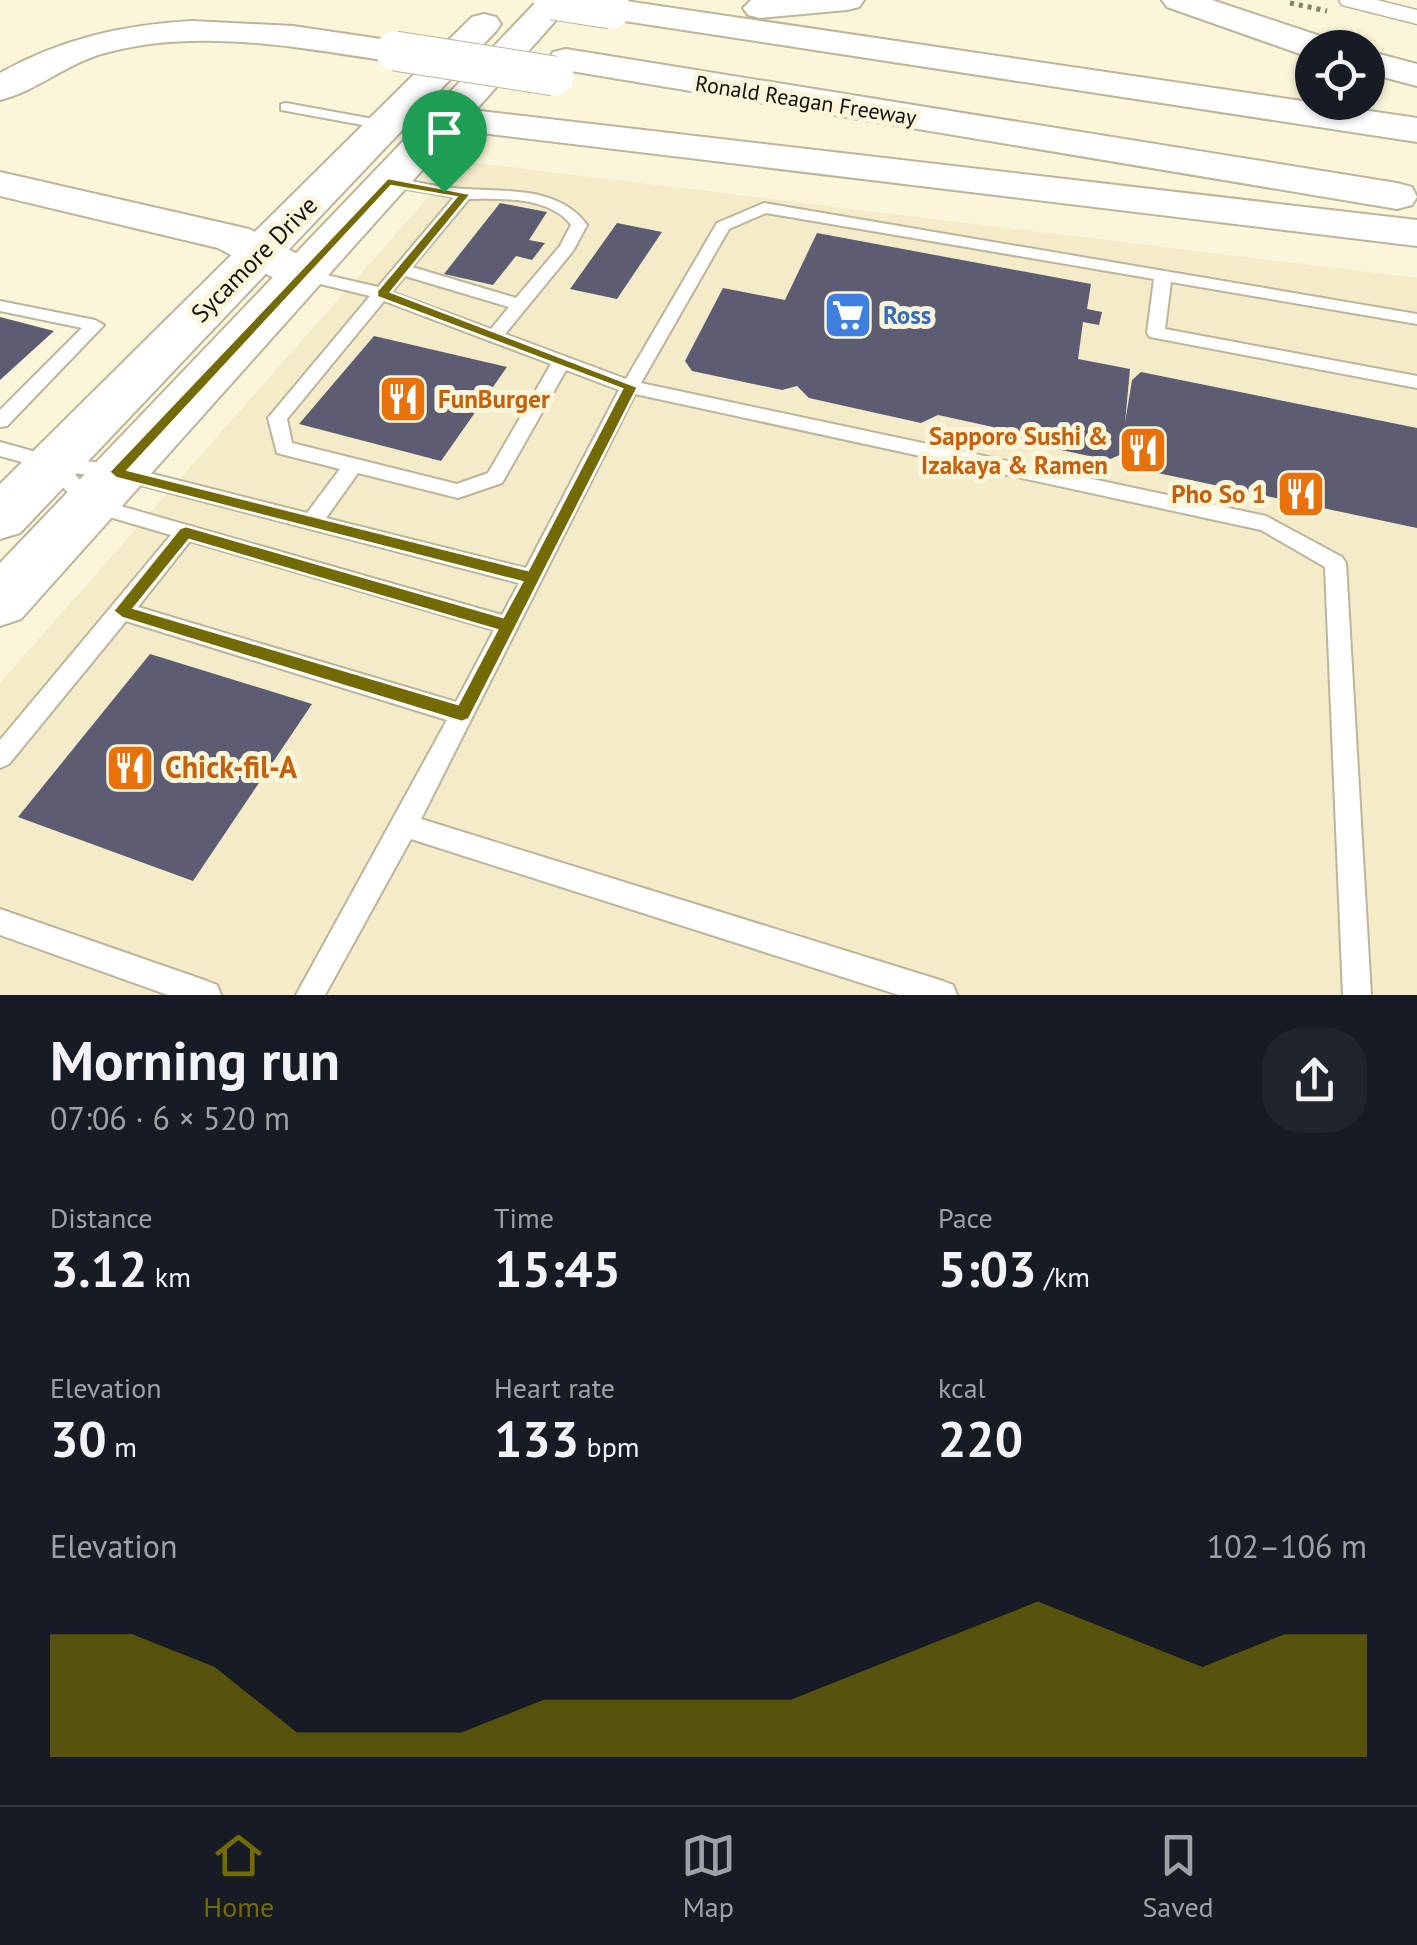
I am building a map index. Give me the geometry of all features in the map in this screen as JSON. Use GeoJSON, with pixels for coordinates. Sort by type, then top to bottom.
{"type":"FeatureCollection","features":[{"type":"Feature","properties":{"kind":"main road"},"geometry":{"type":"LineString","coordinates":[[194,0],[404,43]]}},
{"type":"Feature","properties":{"kind":"main road","name":"Sycamore Drive"},"geometry":{"type":"LineString","coordinates":[[0,602],[86,480],[384,125],[507,0]]}},
{"type":"Feature","properties":{"kind":"main road"},"geometry":{"type":"LineString","coordinates":[[555,0],[1417,130]]}},
{"type":"Feature","properties":{"kind":"main road","name":"Sycamore Drive"},"geometry":{"type":"LineString","coordinates":[[270,264],[388,182],[555,0]]}},
{"type":"Feature","properties":{"kind":"main road"},"geometry":{"type":"LineString","coordinates":[[674,0],[788,8],[846,0]]}},
{"type":"Feature","properties":{"kind":"main road"},"geometry":{"type":"LineString","coordinates":[[1179,0],[1295,40]]}},
{"type":"Feature","properties":{"kind":"main road"},"geometry":{"type":"LineString","coordinates":[[0,89],[22,73],[87,45],[158,30],[246,30],[404,43]]}},
{"type":"Feature","properties":{"kind":"main road","name":"Ronald Reagan Freeway"},"geometry":{"type":"LineString","coordinates":[[404,43],[844,106],[1417,199]]}},
{"type":"Feature","properties":{"kind":"main road"},"geometry":{"type":"LineString","coordinates":[[1385,67],[1417,75]]}},
{"type":"Feature","properties":{"kind":"main road"},"geometry":{"type":"LineString","coordinates":[[446,119],[1417,233]]}},
{"type":"Feature","properties":{"kind":"main road"},"geometry":{"type":"LineString","coordinates":[[0,184],[233,238],[270,264]]}},
{"type":"Feature","properties":{"kind":"main road"},"geometry":{"type":"LineString","coordinates":[[0,223],[205,264],[270,264]]}},
{"type":"Feature","properties":{"kind":"main road","name":"Sycamore Drive"},"geometry":{"type":"LineString","coordinates":[[0,518],[86,480]]}},
{"type":"Feature","properties":{"kind":"street"},"geometry":{"type":"LineString","coordinates":[[1350,0],[1417,17]]}},
{"type":"Feature","properties":{"kind":"lane"},"geometry":{"type":"LineString","coordinates":[[286,108],[384,125]]}},
{"type":"Feature","properties":{"kind":"lane"},"geometry":{"type":"LineString","coordinates":[[388,182],[465,194],[510,195],[560,207],[574,215],[578,225],[568,248],[494,336]]}},
{"type":"Feature","properties":{"kind":"lane"},"geometry":{"type":"LineString","coordinates":[[465,194],[277,418],[284,448],[458,491],[495,478],[562,361]]}},
{"type":"Feature","properties":{"kind":"lane"},"geometry":{"type":"LineString","coordinates":[[310,995],[405,826],[630,387],[722,226],[753,210],[790,210],[1417,319]]}},
{"type":"Feature","properties":{"kind":"lane"},"geometry":{"type":"LineString","coordinates":[[270,264],[382,294],[630,387],[1266,524],[1335,562],[1357,995]]}},
{"type":"Feature","properties":{"kind":"lane"},"geometry":{"type":"LineString","coordinates":[[403,270],[518,304]]}},
{"type":"Feature","properties":{"kind":"lane"},"geometry":{"type":"LineString","coordinates":[[1164,276],[1156,333],[1417,382]]}},
{"type":"Feature","properties":{"kind":"lane"},"geometry":{"type":"LineString","coordinates":[[0,306],[96,324],[0,421]]}},
{"type":"Feature","properties":{"kind":"lane"},"geometry":{"type":"LineString","coordinates":[[0,449],[86,480],[186,533],[508,626]]}},
{"type":"Feature","properties":{"kind":"lane"},"geometry":{"type":"LineString","coordinates":[[310,523],[353,465]]}},
{"type":"Feature","properties":{"kind":"lane"},"geometry":{"type":"LineString","coordinates":[[86,480],[310,523],[533,578]]}},
{"type":"Feature","properties":{"kind":"lane"},"geometry":{"type":"LineString","coordinates":[[0,758],[186,533]]}},
{"type":"Feature","properties":{"kind":"lane"},"geometry":{"type":"LineString","coordinates":[[122,611],[462,714]]}},
{"type":"Feature","properties":{"kind":"lane"},"geometry":{"type":"LineString","coordinates":[[405,826],[943,995]]}},
{"type":"Feature","properties":{"kind":"lane"},"geometry":{"type":"LineString","coordinates":[[0,922],[207,995]]}},
{"type":"Feature","properties":{"kind":"shaded area"},"geometry":{"type":"Polygon","coordinates":[[[460,161],[1417,278],[1417,995],[0,995],[0,683],[460,161]]]}},
{"type":"Feature","properties":{"kind":"building"},"geometry":{"type":"Polygon","coordinates":[[[500,203],[547,212],[529,240],[545,243],[532,260],[516,256],[493,285],[444,274],[500,203]]]}},
{"type":"Feature","properties":{"kind":"building"},"geometry":{"type":"Polygon","coordinates":[[[617,223],[662,232],[617,299],[570,289],[617,223]]]}},
{"type":"Feature","properties":{"kind":"building"},"geometry":{"type":"Polygon","coordinates":[[[817,233],[1091,284],[1087,309],[1102,312],[1099,325],[1083,322],[1078,359],[1130,369],[1125,423],[1132,380],[1141,372],[1417,428],[1417,528],[1139,469],[1122,454],[1108,460],[1006,438],[993,427],[938,415],[921,423],[809,398],[797,386],[782,390],[692,371],[685,361],[723,288],[785,300],[817,233]]]}},
{"type":"Feature","properties":{"kind":"building"},"geometry":{"type":"Polygon","coordinates":[[[0,317],[54,331],[0,380],[0,317]]]}},
{"type":"Feature","properties":{"kind":"building"},"geometry":{"type":"Polygon","coordinates":[[[374,336],[507,367],[441,461],[299,424],[374,336]]]}},
{"type":"Feature","properties":{"kind":"building"},"geometry":{"type":"Polygon","coordinates":[[[150,654],[312,704],[193,881],[18,817],[150,654]]]}},
{"type":"Feature","properties":{"kind":"place","name":"Ross"},"geometry":{"type":"Point","coordinates":[848,315]}},
{"type":"Feature","properties":{"kind":"place","name":"FunBurger"},"geometry":{"type":"Point","coordinates":[403,399]}},
{"type":"Feature","properties":{"kind":"place","name":"Sapporo Sushi & Izakaya & Ramen"},"geometry":{"type":"Point","coordinates":[1143,450]}},
{"type":"Feature","properties":{"kind":"place","name":"Pho So 1"},"geometry":{"type":"Point","coordinates":[1301,494]}},
{"type":"Feature","properties":{"kind":"place","name":"Chick-fil-A"},"geometry":{"type":"Point","coordinates":[130,768]}},
{"type":"Feature","properties":{"kind":"route"},"geometry":{"type":"LineString","coordinates":[[444,192],[388,182],[116,472],[533,578],[462,714],[122,611],[186,533],[508,626],[533,578],[630,387],[382,294],[465,194],[444,192]]}}]}
